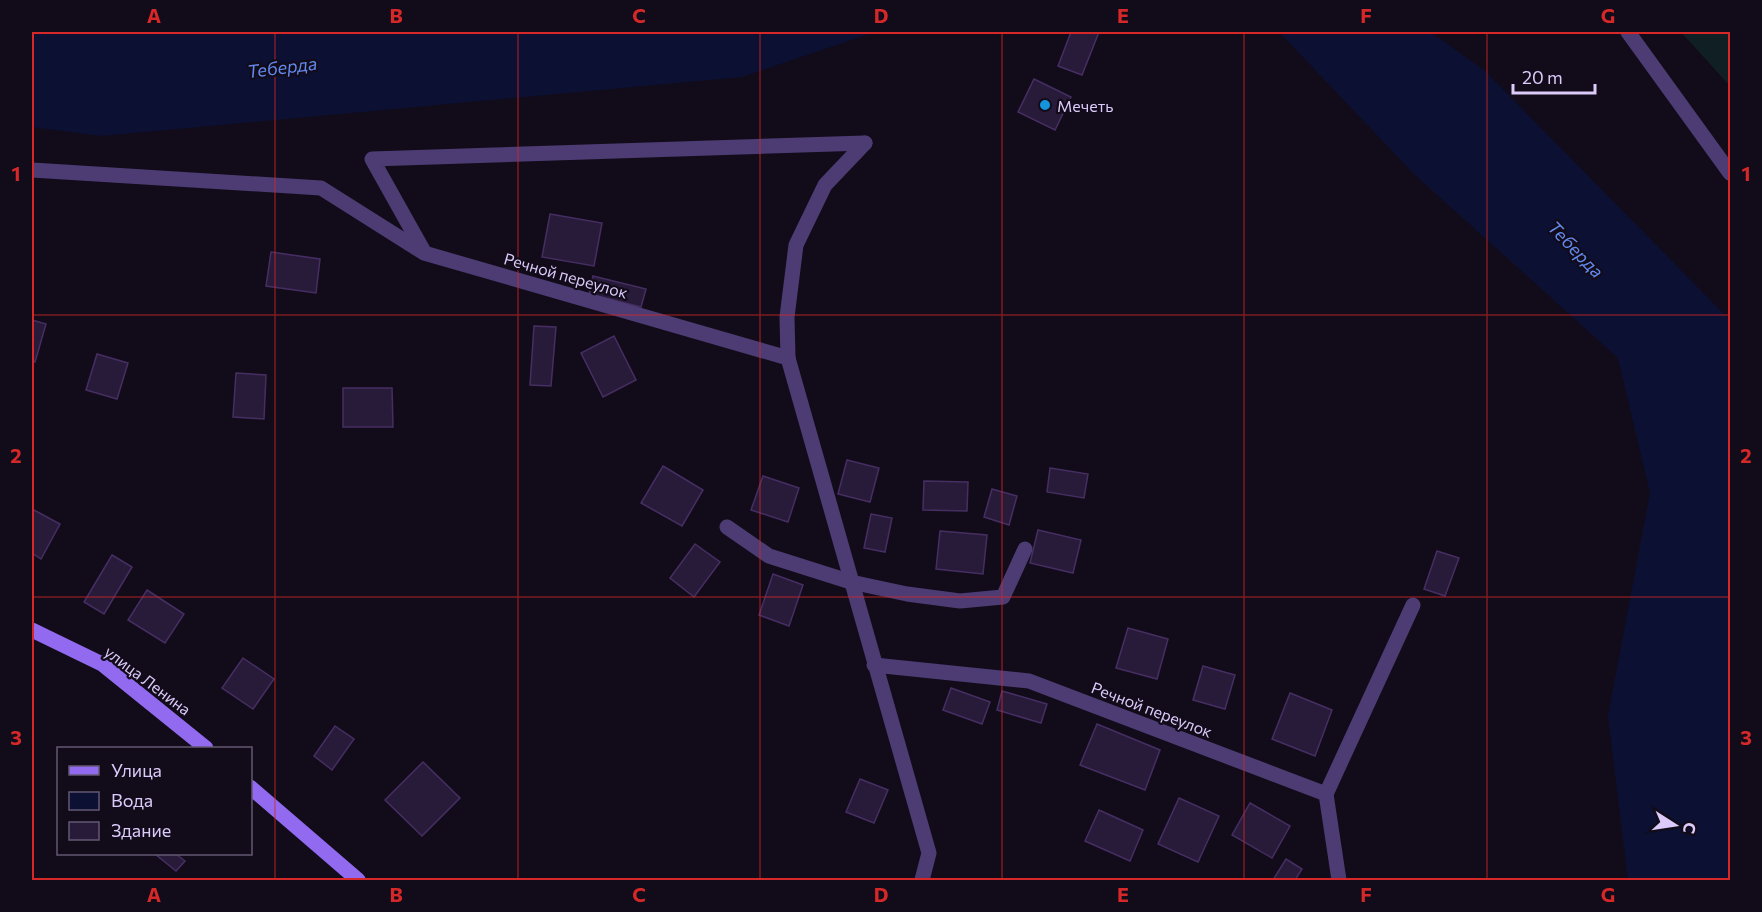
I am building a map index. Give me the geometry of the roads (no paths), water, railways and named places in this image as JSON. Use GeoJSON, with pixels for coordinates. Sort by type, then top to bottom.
{"type":"FeatureCollection","features":[{"type":"Feature","properties":{"kind":"main road","name":"улица Ленина"},"geometry":{"type":"LineString","coordinates":[[32,630],[102,664],[205,747]]}},
{"type":"Feature","properties":{"kind":"main road"},"geometry":{"type":"LineString","coordinates":[[252,789],[358,880]]}},
{"type":"Feature","properties":{"kind":"street"},"geometry":{"type":"LineString","coordinates":[[1628,32],[1731,173]]}},
{"type":"Feature","properties":{"kind":"street"},"geometry":{"type":"LineString","coordinates":[[424,253],[372,159],[866,143],[825,185],[796,245],[787,318],[788,358],[929,853],[922,880]]}},
{"type":"Feature","properties":{"kind":"street","name":"Речной переулок"},"geometry":{"type":"LineString","coordinates":[[32,170],[321,188],[424,253],[788,358]]}},
{"type":"Feature","properties":{"kind":"street"},"geometry":{"type":"LineString","coordinates":[[727,527],[769,556],[851,582],[907,594],[960,601],[1003,597],[1025,549]]}},
{"type":"Feature","properties":{"kind":"street"},"geometry":{"type":"LineString","coordinates":[[1339,880],[1326,794],[1413,605]]}},
{"type":"Feature","properties":{"kind":"street","name":"Речной переулок"},"geometry":{"type":"LineString","coordinates":[[874,665],[1029,681],[1326,794]]}},
{"type":"Feature","properties":{"kind":"water","name":"Теберда"},"geometry":{"type":"Polygon","coordinates":[[[32,32],[875,32],[742,77],[101,136],[32,127],[32,32]]]}},
{"type":"Feature","properties":{"kind":"water","name":"Теберда"},"geometry":{"type":"Polygon","coordinates":[[[1279,32],[1431,32],[1485,71],[1730,320],[1730,880],[1628,880],[1608,716],[1650,493],[1618,358],[1415,175],[1279,32]]]}},
{"type":"Feature","properties":{"kind":"place","name":"Мечеть"},"geometry":{"type":"Point","coordinates":[1045,105]}}]}
